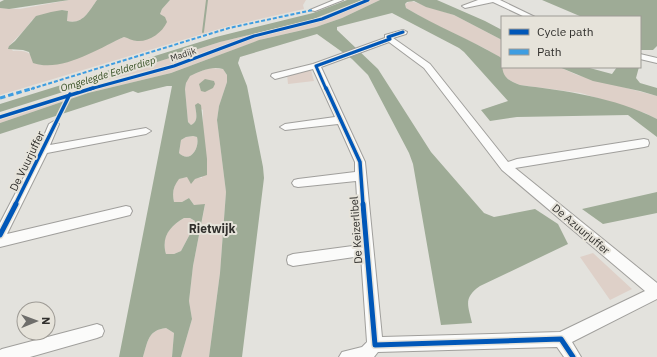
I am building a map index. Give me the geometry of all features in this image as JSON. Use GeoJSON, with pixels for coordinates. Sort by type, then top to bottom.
{"type":"FeatureCollection","features":[{"type":"Feature","properties":{"kind":"street"},"geometry":{"type":"LineString","coordinates":[[313,10],[340,0]]}},
{"type":"Feature","properties":{"kind":"street"},"geometry":{"type":"LineString","coordinates":[[465,6],[492,0]]}},
{"type":"Feature","properties":{"kind":"street"},"geometry":{"type":"LineString","coordinates":[[495,0],[529,16]]}},
{"type":"Feature","properties":{"kind":"street"},"geometry":{"type":"LineString","coordinates":[[274,76],[316,66],[390,39],[388,37],[404,32]]}},
{"type":"Feature","properties":{"kind":"street","name":"De Azuurjuffer"},"geometry":{"type":"LineString","coordinates":[[390,39],[427,66],[506,167],[657,292]]}},
{"type":"Feature","properties":{"kind":"street"},"geometry":{"type":"LineString","coordinates":[[641,56],[657,61]]}},
{"type":"Feature","properties":{"kind":"street","name":"De Keizerlibel"},"geometry":{"type":"LineString","coordinates":[[316,66],[360,162],[366,250],[375,345]]}},
{"type":"Feature","properties":{"kind":"street"},"geometry":{"type":"LineString","coordinates":[[285,127],[341,120]]}},
{"type":"Feature","properties":{"kind":"street","name":"De Vuurjuffer"},"geometry":{"type":"LineString","coordinates":[[0,235],[43,150],[54,124]]}},
{"type":"Feature","properties":{"kind":"street","name":"De Vuurjuffer"},"geometry":{"type":"LineString","coordinates":[[43,150],[146,131]]}},
{"type":"Feature","properties":{"kind":"street"},"geometry":{"type":"LineString","coordinates":[[506,167],[517,163],[644,143]]}},
{"type":"Feature","properties":{"kind":"street"},"geometry":{"type":"LineString","coordinates":[[298,183],[362,176]]}},
{"type":"Feature","properties":{"kind":"street"},"geometry":{"type":"LineString","coordinates":[[0,241],[126,212]]}},
{"type":"Feature","properties":{"kind":"street","name":"De Keizerlibel"},"geometry":{"type":"LineString","coordinates":[[293,260],[366,250]]}},
{"type":"Feature","properties":{"kind":"street"},"geometry":{"type":"LineString","coordinates":[[347,357],[366,354],[375,345],[561,339],[657,292]]}},
{"type":"Feature","properties":{"kind":"street"},"geometry":{"type":"LineString","coordinates":[[2,357],[97,331]]}},
{"type":"Feature","properties":{"kind":"street"},"geometry":{"type":"LineString","coordinates":[[561,339],[572,357]]}},
{"type":"Feature","properties":{"kind":"shaded area"},"geometry":{"type":"Polygon","coordinates":[[[69,0],[97,0],[88,13],[77,21],[67,21],[68,11],[62,10],[32,20],[9,46],[13,51],[26,52],[40,65],[73,59],[124,37],[137,41],[170,0],[306,0],[303,5],[304,9],[229,26],[0,95],[0,8],[20,9],[69,0]]]}},
{"type":"Feature","properties":{"kind":"shaded area"},"geometry":{"type":"Polygon","coordinates":[[[370,0],[380,0],[342,18],[316,27],[263,39],[171,73],[88,93],[0,123],[0,119],[100,87],[175,67],[255,37],[323,20],[370,0]]]}},
{"type":"Feature","properties":{"kind":"shaded area"},"geometry":{"type":"Polygon","coordinates":[[[411,1],[454,15],[501,39],[501,58],[486,49],[432,23],[406,8],[405,4],[411,1]]]}},
{"type":"Feature","properties":{"kind":"shaded area"},"geometry":{"type":"Polygon","coordinates":[[[256,33],[166,66],[78,87],[220,42],[256,33]]]}},
{"type":"Feature","properties":{"kind":"shaded area"},"geometry":{"type":"Polygon","coordinates":[[[209,68],[223,69],[227,75],[227,82],[219,106],[217,120],[226,192],[220,273],[209,357],[181,357],[192,319],[189,301],[193,266],[205,205],[194,205],[189,198],[182,202],[174,202],[173,193],[178,179],[187,177],[202,178],[203,110],[195,105],[196,119],[191,125],[188,122],[185,89],[189,76],[209,68]]]}},
{"type":"Feature","properties":{"kind":"shaded area"},"geometry":{"type":"Polygon","coordinates":[[[502,68],[561,68],[577,75],[657,96],[657,119],[645,113],[581,93],[520,85],[510,80],[502,71],[502,68]]]}},
{"type":"Feature","properties":{"kind":"shaded area"},"geometry":{"type":"Polygon","coordinates":[[[311,70],[314,81],[288,84],[287,74],[311,70]]]}},
{"type":"Feature","properties":{"kind":"shaded area"},"geometry":{"type":"Polygon","coordinates":[[[186,137],[197,137],[198,141],[196,150],[190,156],[183,156],[179,153],[181,140],[186,137]]]}},
{"type":"Feature","properties":{"kind":"shaded area"},"geometry":{"type":"Polygon","coordinates":[[[184,218],[190,218],[195,221],[190,234],[181,251],[174,254],[166,254],[165,242],[170,229],[184,218]]]}},
{"type":"Feature","properties":{"kind":"shaded area"},"geometry":{"type":"Polygon","coordinates":[[[593,253],[632,289],[610,300],[580,257],[593,253]]]}},
{"type":"Feature","properties":{"kind":"shaded area"},"geometry":{"type":"Polygon","coordinates":[[[166,328],[174,333],[172,357],[143,357],[152,334],[160,329],[166,328]]]}},
{"type":"Feature","properties":{"kind":"water"},"geometry":{"type":"Polygon","coordinates":[[[4,0],[69,0],[9,9],[0,8],[0,2],[4,0]]]}},
{"type":"Feature","properties":{"kind":"water"},"geometry":{"type":"Polygon","coordinates":[[[97,0],[170,0],[162,9],[160,14],[165,17],[167,22],[162,30],[155,36],[146,40],[134,41],[124,37],[80,58],[56,65],[33,63],[29,52],[8,49],[36,16],[62,10],[68,11],[67,21],[77,21],[88,13],[97,0]]]}},
{"type":"Feature","properties":{"kind":"water","name":"Omgelegde Eelderdiep"},"geometry":{"type":"Polygon","coordinates":[[[347,0],[362,0],[311,20],[220,42],[0,112],[0,104],[216,37],[313,13],[347,0]]]}},
{"type":"Feature","properties":{"kind":"water"},"geometry":{"type":"Polygon","coordinates":[[[380,0],[437,0],[501,29],[501,39],[454,15],[426,7],[414,1],[407,2],[405,4],[406,8],[417,15],[500,57],[503,73],[510,81],[520,85],[590,96],[641,111],[657,119],[657,137],[628,115],[517,117],[490,121],[481,110],[508,101],[459,48],[392,13],[337,27],[337,30],[378,69],[431,152],[484,213],[494,217],[535,209],[558,224],[568,244],[480,286],[475,290],[471,294],[468,302],[472,323],[441,325],[413,164],[409,153],[368,75],[352,59],[317,34],[240,57],[238,63],[247,86],[264,178],[242,357],[209,357],[220,273],[226,192],[217,120],[219,106],[227,82],[227,75],[223,69],[219,68],[198,72],[190,76],[186,83],[185,89],[188,122],[191,125],[196,119],[195,105],[198,103],[201,105],[207,159],[207,175],[195,179],[191,184],[187,177],[179,179],[174,187],[173,193],[174,202],[182,202],[189,198],[194,205],[205,204],[193,266],[189,301],[192,319],[181,357],[172,357],[174,333],[166,328],[160,329],[152,334],[143,357],[119,357],[172,86],[138,93],[133,91],[0,134],[0,123],[88,93],[171,73],[259,40],[316,27],[342,18],[380,0]],[[186,137],[181,140],[179,153],[183,156],[190,156],[196,150],[198,141],[197,137],[186,137]],[[184,218],[171,228],[165,242],[166,254],[174,254],[181,251],[195,221],[190,218],[184,218]]]}},
{"type":"Feature","properties":{"kind":"water"},"geometry":{"type":"Polygon","coordinates":[[[542,0],[657,0],[657,46],[653,50],[641,50],[641,16],[580,16],[542,0]]]}},
{"type":"Feature","properties":{"kind":"water"},"geometry":{"type":"Polygon","coordinates":[[[561,68],[590,68],[612,74],[616,68],[639,68],[636,78],[640,83],[657,88],[657,96],[640,91],[593,81],[561,68]]]}},
{"type":"Feature","properties":{"kind":"water"},"geometry":{"type":"Polygon","coordinates":[[[205,79],[214,81],[215,84],[213,88],[205,92],[201,91],[199,84],[205,79]]]}},
{"type":"Feature","properties":{"kind":"water"},"geometry":{"type":"Polygon","coordinates":[[[657,192],[657,213],[603,224],[582,209],[657,192]]]}},
{"type":"Feature","properties":{"kind":"waterway"},"geometry":{"type":"LineString","coordinates":[[203,32],[207,0]]}},
{"type":"Feature","properties":{"kind":"marked path"},"geometry":{"type":"LineString","coordinates":[[0,98],[229,28],[313,10]]}},
{"type":"Feature","properties":{"kind":"cycle path","name":"Madijk"},"geometry":{"type":"LineString","coordinates":[[0,117],[114,81],[174,66],[254,36],[322,19],[368,0]]}},
{"type":"Feature","properties":{"kind":"cycle path"},"geometry":{"type":"LineString","coordinates":[[403,32],[388,37],[390,39],[316,66],[360,162],[375,345],[561,339],[573,357]]}},
{"type":"Feature","properties":{"kind":"cycle path"},"geometry":{"type":"LineString","coordinates":[[0,235],[70,94]]}},
{"type":"Feature","properties":{"kind":"district","name":"Rietwijk"},"geometry":{"type":"Point","coordinates":[212,228]}}]}
